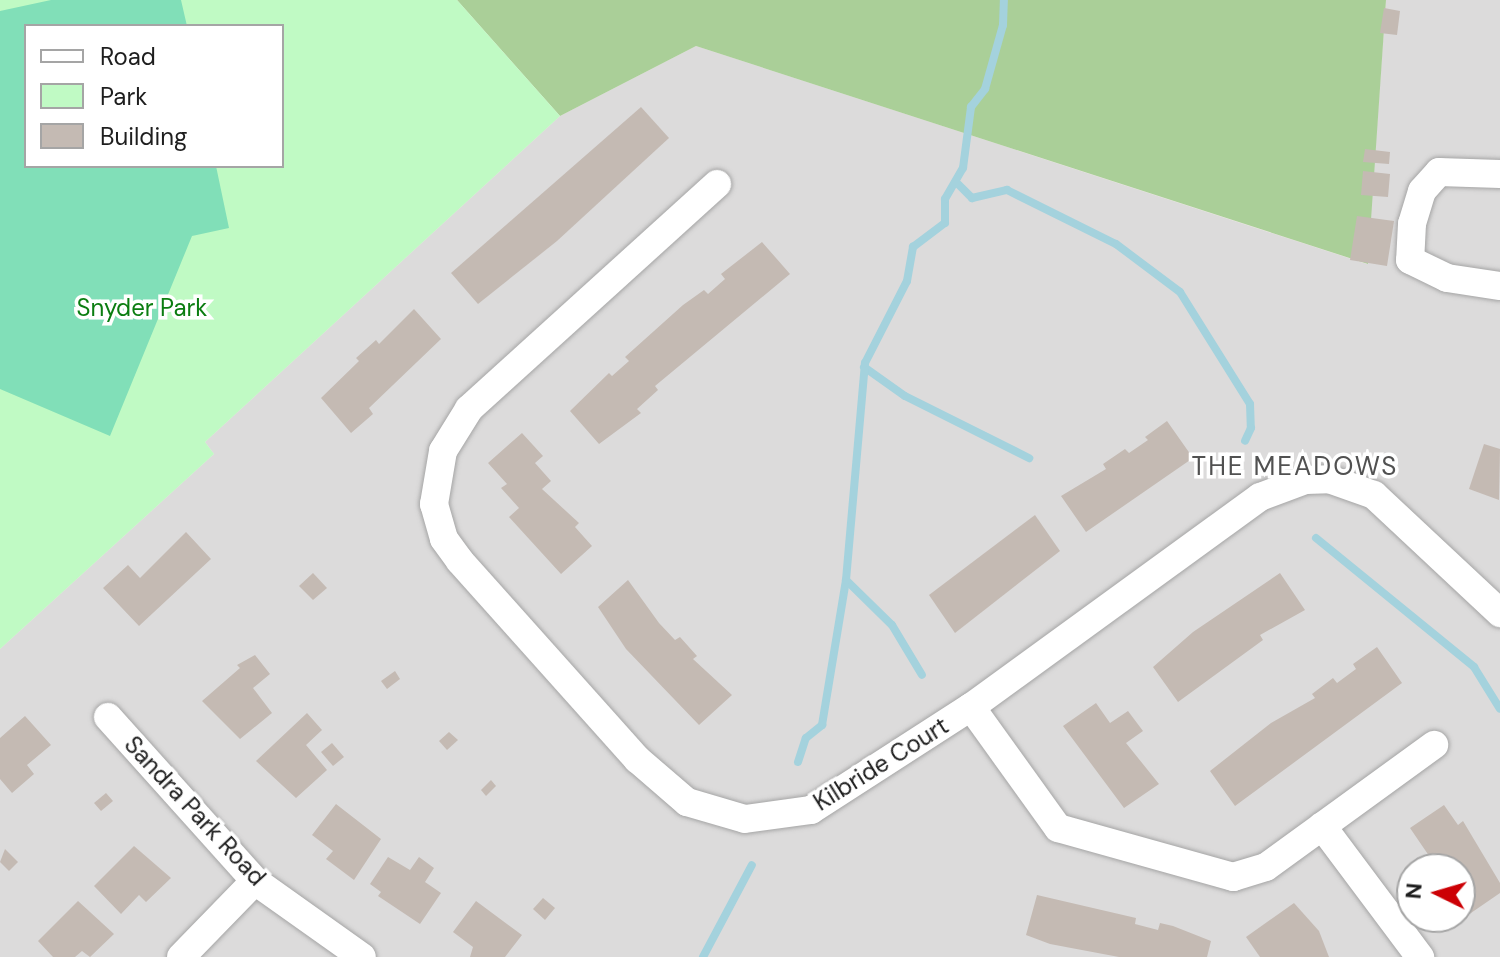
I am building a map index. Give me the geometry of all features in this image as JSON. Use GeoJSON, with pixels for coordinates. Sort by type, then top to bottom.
{"type":"FeatureCollection","features":[{"type":"Feature","properties":{"kind":"street"},"geometry":{"type":"LineString","coordinates":[[1500,174],[1439,172],[1422,191],[1412,224],[1410,260],[1447,278],[1500,286]]}},
{"type":"Feature","properties":{"kind":"street","name":"Kilbride Court"},"geometry":{"type":"LineString","coordinates":[[717,184],[469,409],[439,464],[434,504],[444,539],[637,759],[687,802],[719,815],[766,818],[811,810],[971,707],[1260,497],[1305,480],[1329,479],[1374,495],[1500,613]]}},
{"type":"Feature","properties":{"kind":"street"},"geometry":{"type":"LineString","coordinates":[[971,707],[1058,828],[1077,837],[1233,877],[1266,867],[1434,745]]}},
{"type":"Feature","properties":{"kind":"street","name":"Sandra Park Road"},"geometry":{"type":"LineString","coordinates":[[108,717],[255,881],[362,957]]}},
{"type":"Feature","properties":{"kind":"street"},"geometry":{"type":"LineString","coordinates":[[1322,826],[1420,957]]}},
{"type":"Feature","properties":{"kind":"street"},"geometry":{"type":"LineString","coordinates":[[181,957],[255,881]]}},
{"type":"Feature","properties":{"kind":"shaded area"},"geometry":{"type":"Polygon","coordinates":[[[1386,0],[1500,0],[1500,957],[0,957],[0,649],[214,454],[205,442],[560,116],[696,46],[1367,264],[1386,0]]]}},
{"type":"Feature","properties":{"kind":"green space","name":"Snyder Park"},"geometry":{"type":"Polygon","coordinates":[[[0,0],[457,0],[560,116],[205,442],[214,454],[0,649],[0,0]]]}},
{"type":"Feature","properties":{"kind":"green space"},"geometry":{"type":"Polygon","coordinates":[[[51,0],[181,0],[187,24],[24,24],[24,168],[216,168],[229,228],[192,236],[110,436],[0,389],[0,11],[51,0]]]}},
{"type":"Feature","properties":{"kind":"green space"},"geometry":{"type":"Polygon","coordinates":[[[457,0],[1386,0],[1368,264],[696,46],[560,116],[457,0]]]}},
{"type":"Feature","properties":{"kind":"building"},"geometry":{"type":"Polygon","coordinates":[[[1384,8],[1400,11],[1397,35],[1380,33],[1384,8]]]}},
{"type":"Feature","properties":{"kind":"building"},"geometry":{"type":"Polygon","coordinates":[[[641,107],[669,138],[557,241],[478,304],[451,273],[641,107]]]}},
{"type":"Feature","properties":{"kind":"building"},"geometry":{"type":"Polygon","coordinates":[[[1365,149],[1390,152],[1389,164],[1363,162],[1365,149]]]}},
{"type":"Feature","properties":{"kind":"building"},"geometry":{"type":"Polygon","coordinates":[[[1363,171],[1390,174],[1388,197],[1361,195],[1363,171]]]}},
{"type":"Feature","properties":{"kind":"building"},"geometry":{"type":"Polygon","coordinates":[[[1357,216],[1394,221],[1387,266],[1350,260],[1357,216]]]}},
{"type":"Feature","properties":{"kind":"building"},"geometry":{"type":"Polygon","coordinates":[[[762,242],[790,274],[655,386],[658,390],[637,409],[641,413],[599,444],[570,411],[609,373],[612,376],[629,361],[625,357],[683,305],[704,290],[708,294],[725,279],[721,274],[762,242]]]}},
{"type":"Feature","properties":{"kind":"building"},"geometry":{"type":"Polygon","coordinates":[[[414,309],[441,339],[369,408],[373,414],[351,433],[321,398],[359,361],[356,358],[376,340],[379,344],[414,309]]]}},
{"type":"Feature","properties":{"kind":"building"},"geometry":{"type":"Polygon","coordinates":[[[1167,421],[1193,458],[1086,532],[1061,496],[1106,469],[1103,464],[1125,449],[1129,453],[1148,440],[1145,437],[1167,421]]]}},
{"type":"Feature","properties":{"kind":"building"},"geometry":{"type":"Polygon","coordinates":[[[522,433],[543,456],[535,463],[551,481],[542,489],[579,523],[575,527],[592,546],[561,574],[509,517],[519,508],[501,488],[507,484],[488,463],[522,433]]]}},
{"type":"Feature","properties":{"kind":"building"},"geometry":{"type":"Polygon","coordinates":[[[1484,444],[1500,449],[1499,500],[1469,489],[1484,444]]]}},
{"type":"Feature","properties":{"kind":"building"},"geometry":{"type":"Polygon","coordinates":[[[1035,515],[1060,551],[955,633],[929,595],[1035,515]]]}},
{"type":"Feature","properties":{"kind":"building"},"geometry":{"type":"Polygon","coordinates":[[[186,532],[211,559],[139,626],[103,588],[128,565],[140,578],[186,532]]]}},
{"type":"Feature","properties":{"kind":"building"},"geometry":{"type":"Polygon","coordinates":[[[313,573],[327,588],[313,600],[299,586],[313,573]]]}},
{"type":"Feature","properties":{"kind":"building"},"geometry":{"type":"Polygon","coordinates":[[[1280,573],[1305,610],[1260,635],[1263,640],[1178,702],[1153,667],[1193,632],[1280,573]]]}},
{"type":"Feature","properties":{"kind":"building"},"geometry":{"type":"Polygon","coordinates":[[[628,580],[659,623],[675,640],[680,637],[697,656],[693,659],[732,695],[699,725],[626,649],[598,607],[628,580]]]}},
{"type":"Feature","properties":{"kind":"building"},"geometry":{"type":"Polygon","coordinates":[[[1377,647],[1402,683],[1235,806],[1210,771],[1271,723],[1315,698],[1312,694],[1333,678],[1337,683],[1356,669],[1353,664],[1377,647]]]}},
{"type":"Feature","properties":{"kind":"building"},"geometry":{"type":"Polygon","coordinates":[[[255,655],[270,674],[253,688],[272,713],[240,739],[202,701],[240,668],[237,665],[255,655]]]}},
{"type":"Feature","properties":{"kind":"building"},"geometry":{"type":"Polygon","coordinates":[[[395,671],[400,679],[387,689],[381,681],[395,671]]]}},
{"type":"Feature","properties":{"kind":"building"},"geometry":{"type":"Polygon","coordinates":[[[1096,703],[1110,723],[1128,711],[1143,731],[1126,743],[1159,784],[1124,808],[1063,726],[1096,703]]]}},
{"type":"Feature","properties":{"kind":"building"},"geometry":{"type":"Polygon","coordinates":[[[307,713],[322,730],[306,745],[327,770],[296,798],[256,761],[307,713]]]}},
{"type":"Feature","properties":{"kind":"building"},"geometry":{"type":"Polygon","coordinates":[[[25,716],[51,745],[27,765],[34,774],[12,793],[0,779],[0,738],[25,716]]]}},
{"type":"Feature","properties":{"kind":"building"},"geometry":{"type":"Polygon","coordinates":[[[449,732],[458,740],[447,750],[439,741],[449,732]]]}},
{"type":"Feature","properties":{"kind":"building"},"geometry":{"type":"Polygon","coordinates":[[[332,743],[344,757],[333,766],[321,752],[332,743]]]}},
{"type":"Feature","properties":{"kind":"building"},"geometry":{"type":"Polygon","coordinates":[[[491,780],[496,786],[486,796],[481,790],[491,780]]]}},
{"type":"Feature","properties":{"kind":"building"},"geometry":{"type":"Polygon","coordinates":[[[106,793],[113,801],[101,811],[94,803],[106,793]]]}},
{"type":"Feature","properties":{"kind":"building"},"geometry":{"type":"Polygon","coordinates":[[[336,804],[381,839],[354,880],[326,859],[333,851],[312,835],[336,804]]]}},
{"type":"Feature","properties":{"kind":"building"},"geometry":{"type":"Polygon","coordinates":[[[1444,805],[1458,825],[1463,821],[1500,883],[1500,893],[1476,910],[1476,853],[1427,853],[1410,828],[1444,805]]]}},
{"type":"Feature","properties":{"kind":"building"},"geometry":{"type":"Polygon","coordinates":[[[134,846],[171,878],[146,902],[139,895],[121,914],[94,886],[134,846]]]}},
{"type":"Feature","properties":{"kind":"building"},"geometry":{"type":"Polygon","coordinates":[[[5,849],[18,862],[9,871],[0,862],[5,849]]]}},
{"type":"Feature","properties":{"kind":"building"},"geometry":{"type":"Polygon","coordinates":[[[388,857],[410,870],[419,857],[434,868],[425,882],[441,893],[420,924],[378,896],[381,892],[370,884],[388,857]]]}},
{"type":"Feature","properties":{"kind":"building"},"geometry":{"type":"Polygon","coordinates":[[[1037,895],[1136,918],[1135,924],[1158,930],[1160,923],[1173,926],[1211,941],[1207,957],[1119,957],[1050,944],[1026,935],[1037,895]]]}},
{"type":"Feature","properties":{"kind":"building"},"geometry":{"type":"Polygon","coordinates":[[[543,898],[555,908],[545,920],[533,909],[543,898]]]}},
{"type":"Feature","properties":{"kind":"building"},"geometry":{"type":"Polygon","coordinates":[[[78,901],[114,934],[90,957],[82,951],[75,957],[53,957],[38,941],[78,901]]]}},
{"type":"Feature","properties":{"kind":"building"},"geometry":{"type":"Polygon","coordinates":[[[476,901],[522,935],[505,957],[470,957],[473,947],[453,932],[476,901]]]}},
{"type":"Feature","properties":{"kind":"building"},"geometry":{"type":"Polygon","coordinates":[[[1294,903],[1319,931],[1329,957],[1260,957],[1246,937],[1294,903]]]}},
{"type":"Feature","properties":{"kind":"waterway"},"geometry":{"type":"LineString","coordinates":[[798,762],[806,738],[822,725],[846,580],[865,363],[907,281],[913,247],[945,223],[945,199],[963,168],[971,107],[985,89],[1003,25],[1004,0]]}},
{"type":"Feature","properties":{"kind":"waterway"},"geometry":{"type":"LineString","coordinates":[[958,184],[972,198],[1007,190],[1116,244],[1180,292],[1250,404],[1251,428],[1245,441]]}},
{"type":"Feature","properties":{"kind":"waterway"},"geometry":{"type":"LineString","coordinates":[[864,367],[905,396],[1029,458]]}},
{"type":"Feature","properties":{"kind":"waterway"},"geometry":{"type":"LineString","coordinates":[[1316,538],[1474,667],[1500,709]]}},
{"type":"Feature","properties":{"kind":"waterway"},"geometry":{"type":"LineString","coordinates":[[846,580],[892,625],[922,675]]}},
{"type":"Feature","properties":{"kind":"waterway"},"geometry":{"type":"LineString","coordinates":[[703,957],[752,865]]}},
{"type":"Feature","properties":{"kind":"district","name":"THE MEADOWS"},"geometry":{"type":"Point","coordinates":[1295,467]}}]}
